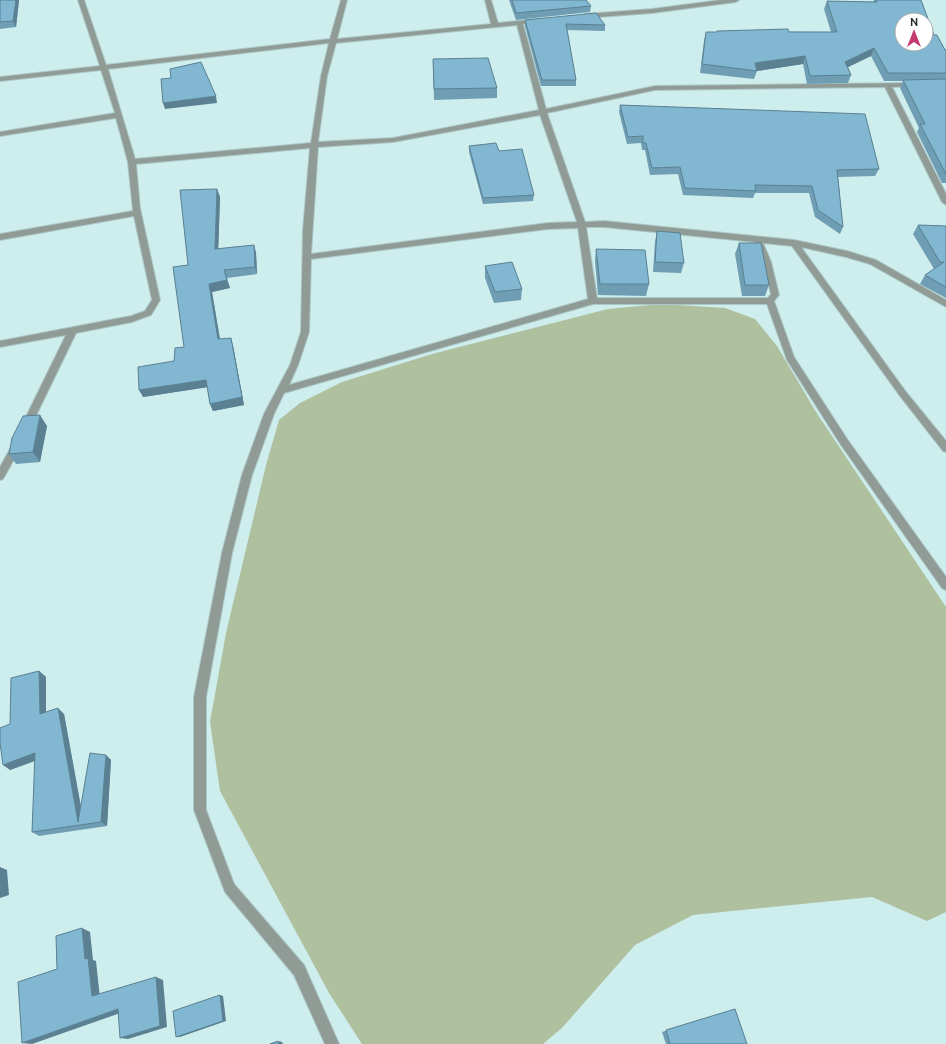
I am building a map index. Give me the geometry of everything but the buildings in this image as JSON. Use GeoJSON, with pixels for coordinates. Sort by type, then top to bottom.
{"type":"FeatureCollection","features":[{"type":"Feature","properties":{"kind":"street"},"geometry":{"type":"LineString","coordinates":[[0,344],[132,319],[148,313],[156,300],[138,213],[132,162],[119,115],[81,0]]}},
{"type":"Feature","properties":{"kind":"street"},"geometry":{"type":"LineString","coordinates":[[332,1044],[299,970],[229,888],[200,810],[200,696],[227,553],[247,475],[269,414],[294,365],[305,332],[307,230],[314,144],[324,76],[344,0]]}},
{"type":"Feature","properties":{"kind":"street"},"geometry":{"type":"LineString","coordinates":[[488,0],[495,25]]}},
{"type":"Feature","properties":{"kind":"street"},"geometry":{"type":"LineString","coordinates":[[581,16],[652,10],[736,0]]}},
{"type":"Feature","properties":{"kind":"street"},"geometry":{"type":"LineString","coordinates":[[0,79],[333,41],[542,20]]}},
{"type":"Feature","properties":{"kind":"street"},"geometry":{"type":"LineString","coordinates":[[519,22],[526,53],[546,123],[582,224],[589,282],[593,301]]}},
{"type":"Feature","properties":{"kind":"street"},"geometry":{"type":"LineString","coordinates":[[132,162],[314,144],[393,140],[544,112],[655,88],[925,85]]}},
{"type":"Feature","properties":{"kind":"street"},"geometry":{"type":"LineString","coordinates":[[888,86],[946,202]]}},
{"type":"Feature","properties":{"kind":"street"},"geometry":{"type":"LineString","coordinates":[[0,134],[119,115]]}},
{"type":"Feature","properties":{"kind":"street"},"geometry":{"type":"LineString","coordinates":[[0,237],[138,213]]}},
{"type":"Feature","properties":{"kind":"street"},"geometry":{"type":"LineString","coordinates":[[307,257],[548,226],[582,224],[676,230],[794,243],[847,254],[873,262],[946,304]]}},
{"type":"Feature","properties":{"kind":"street"},"geometry":{"type":"LineString","coordinates":[[282,390],[593,301],[770,300],[775,295],[767,262],[758,239]]}},
{"type":"Feature","properties":{"kind":"street"},"geometry":{"type":"LineString","coordinates":[[794,243],[903,394],[946,448]]}},
{"type":"Feature","properties":{"kind":"street"},"geometry":{"type":"LineString","coordinates":[[770,300],[790,358],[844,442],[944,580]]}},
{"type":"Feature","properties":{"kind":"street"},"geometry":{"type":"LineString","coordinates":[[0,476],[74,330]]}},
{"type":"Feature","properties":{"kind":"green space"},"geometry":{"type":"Polygon","coordinates":[[[661,304],[725,308],[755,319],[777,346],[816,412],[946,607],[946,912],[927,921],[872,897],[693,915],[635,945],[562,1028],[543,1044],[362,1044],[329,993],[220,791],[210,722],[226,633],[266,465],[279,420],[300,403],[342,382],[432,354],[608,309],[661,304]]]}}]}
